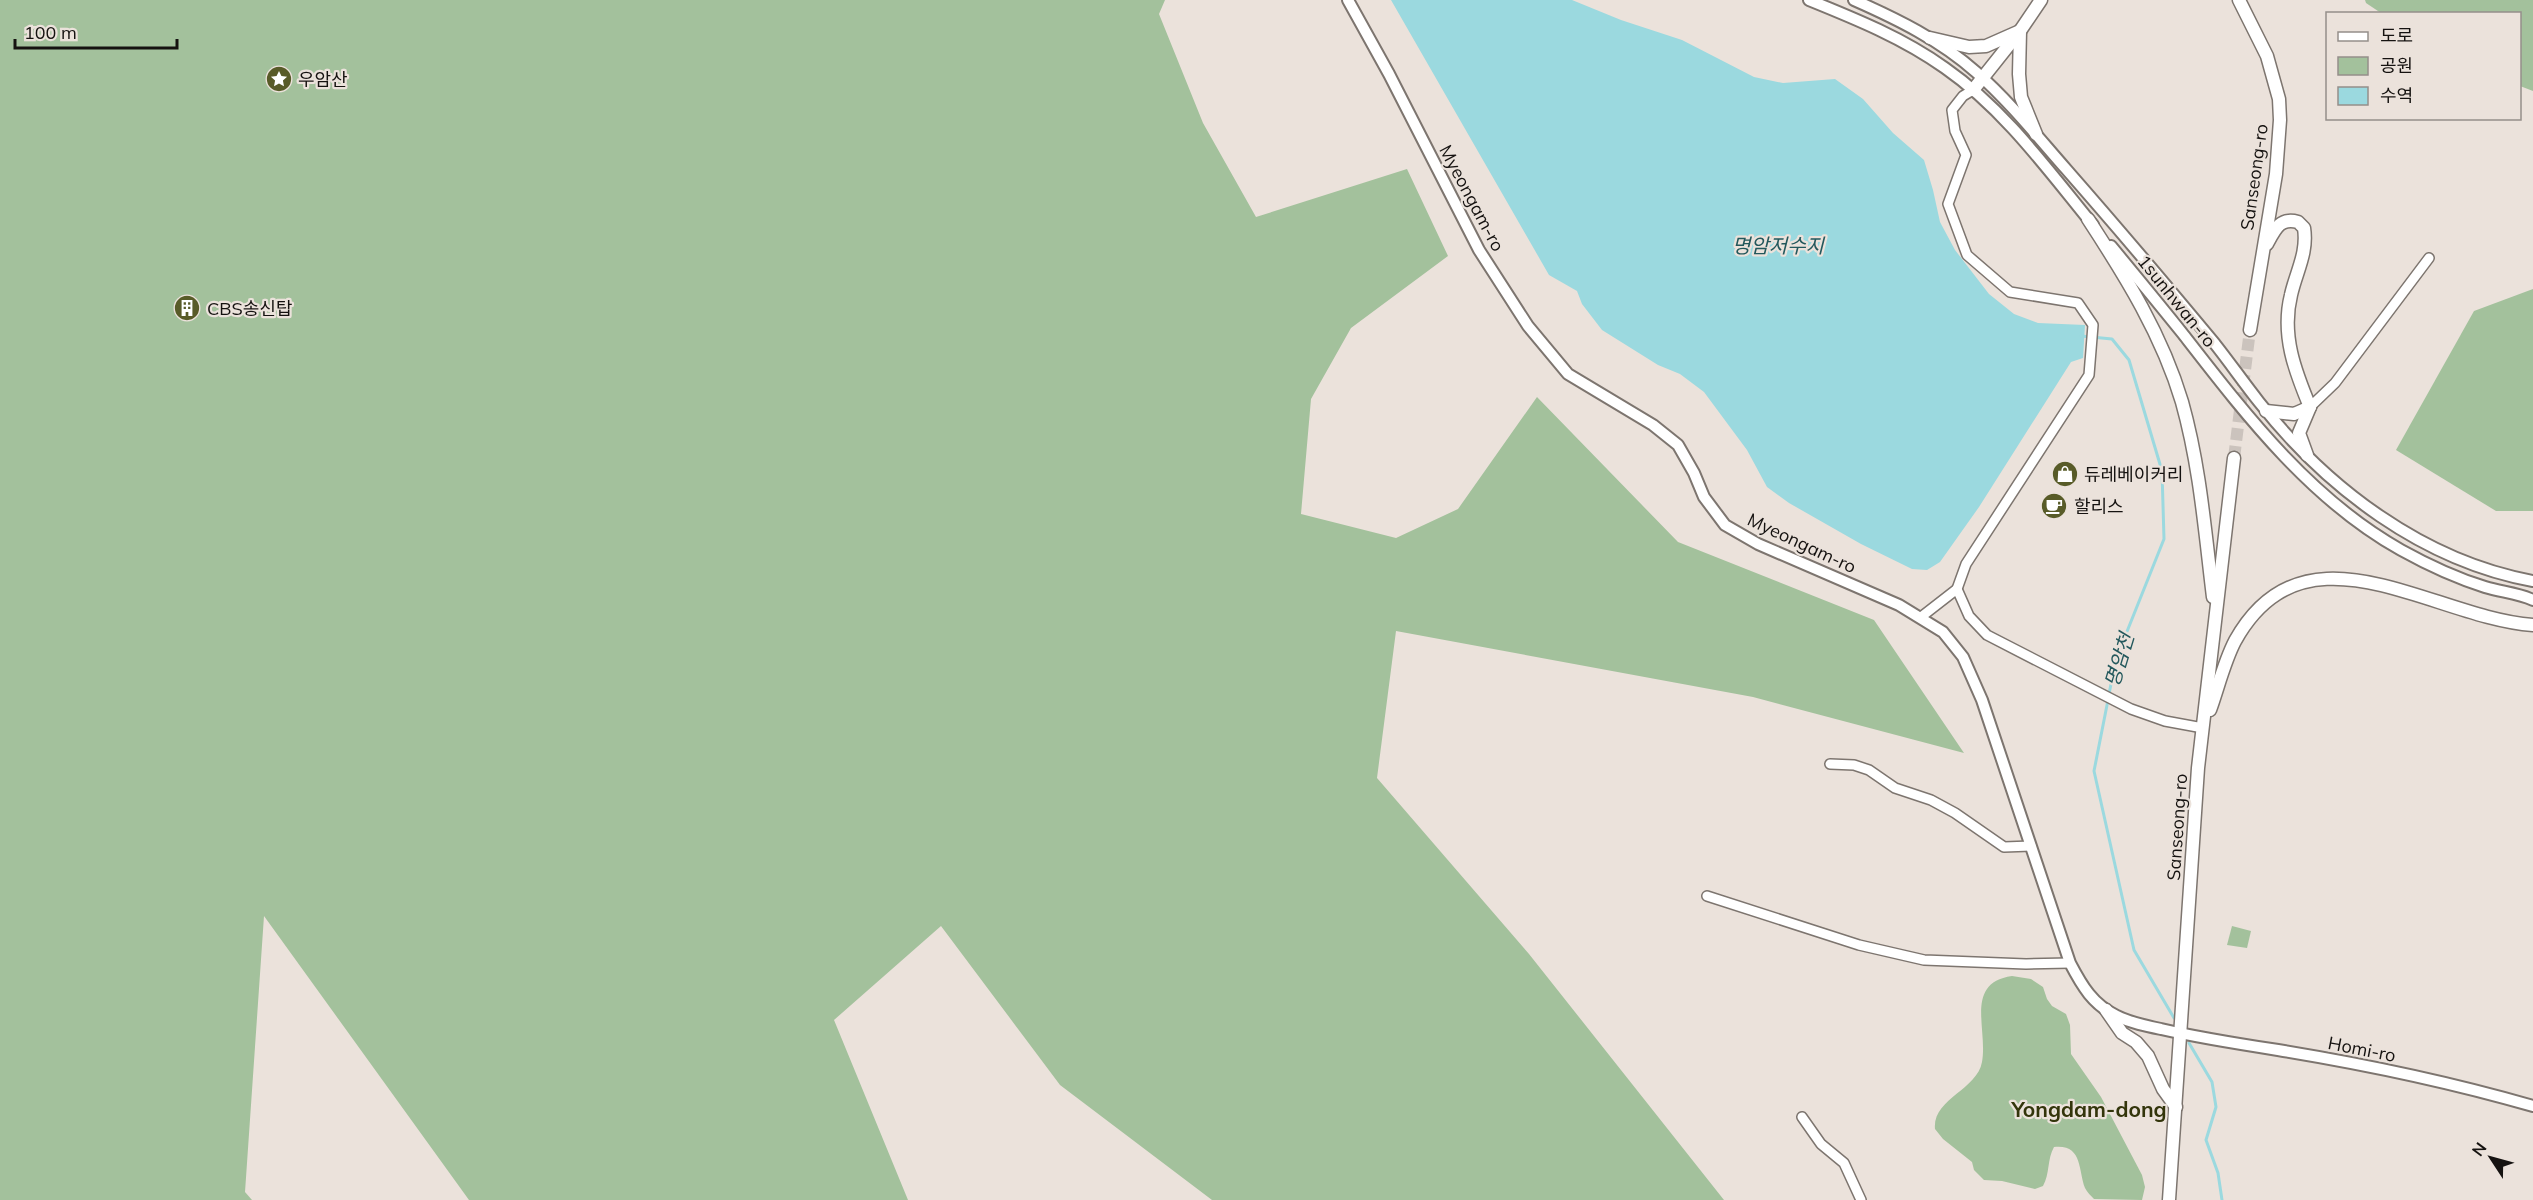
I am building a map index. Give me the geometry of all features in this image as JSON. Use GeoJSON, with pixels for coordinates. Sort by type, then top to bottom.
{"type":"FeatureCollection","features":[{"type":"Feature","properties":{"kind":"main road"},"geometry":{"type":"LineString","coordinates":[[1973,90],[2042,0]]}},
{"type":"Feature","properties":{"kind":"main road","name":"Sanseong-ro"},"geometry":{"type":"LineString","coordinates":[[2240,0],[2267,56],[2279,99],[2279,147],[2250,330]]}},
{"type":"Feature","properties":{"kind":"main road"},"geometry":{"type":"LineString","coordinates":[[1930,38],[1969,47],[1986,46],[2020,31]]}},
{"type":"Feature","properties":{"kind":"main road"},"geometry":{"type":"LineString","coordinates":[[2020,31],[2019,74],[2022,97],[2036,134]]}},
{"type":"Feature","properties":{"kind":"main road"},"geometry":{"type":"LineString","coordinates":[[2088,219],[2135,292],[2153,328],[2181,401],[2194,451],[2215,616]]}},
{"type":"Feature","properties":{"kind":"main road"},"geometry":{"type":"LineString","coordinates":[[2261,255],[2277,226],[2283,221],[2298,222],[2304,228],[2304,254],[2290,297],[2288,322],[2289,348],[2310,407],[2299,433],[2307,455]]}},
{"type":"Feature","properties":{"kind":"main road"},"geometry":{"type":"LineString","coordinates":[[2266,411],[2294,414],[2310,407]]}},
{"type":"Feature","properties":{"kind":"main road","name":"Sanseong-ro"},"geometry":{"type":"LineString","coordinates":[[2169,1200],[2203,728],[2234,459]]}},
{"type":"Feature","properties":{"kind":"main road"},"geometry":{"type":"LineString","coordinates":[[2203,728],[2234,643],[2247,624],[2264,605],[2286,589],[2317,579],[2346,578],[2381,584],[2465,612],[2533,626]]}},
{"type":"Feature","properties":{"kind":"main road"},"geometry":{"type":"LineString","coordinates":[[2106,1010],[2122,1033],[2136,1042],[2148,1056],[2163,1089],[2176,1107]]}},
{"type":"Feature","properties":{"kind":"street","name":"Myeongam-ro"},"geometry":{"type":"LineString","coordinates":[[1348,0],[1389,74],[1479,249],[1528,326],[1568,374],[1653,425],[1678,445],[1704,497],[1725,525],[1758,544],[1899,605],[1943,632],[1963,657],[1982,700],[2070,963],[2082,986],[2106,1010],[2136,1023],[2182,1034]]}},
{"type":"Feature","properties":{"kind":"street","name":"1sunhwan-ro"},"geometry":{"type":"LineString","coordinates":[[1809,0],[1898,38],[1947,69],[1973,90],[2030,149],[2264,435],[2294,468],[2328,498],[2362,526],[2440,569],[2485,587],[2533,600]]}},
{"type":"Feature","properties":{"kind":"street","name":"1sunhwan-ro"},"geometry":{"type":"LineString","coordinates":[[1854,0],[1930,38],[1983,79],[2036,134],[2216,345],[2266,411],[2329,478],[2374,512],[2420,540],[2470,564],[2533,581]]}},
{"type":"Feature","properties":{"kind":"street"},"geometry":{"type":"LineString","coordinates":[[1921,617],[1957,589],[1966,564],[2089,375],[2093,325],[2078,303],[2010,292],[1967,255],[1948,204],[1966,154],[1955,131],[1952,110],[1963,96],[1973,90]]}},
{"type":"Feature","properties":{"kind":"street"},"geometry":{"type":"LineString","coordinates":[[2310,407],[2335,383],[2429,258]]}},
{"type":"Feature","properties":{"kind":"street"},"geometry":{"type":"LineString","coordinates":[[1957,589],[1969,616],[1988,635],[2131,709],[2165,721],[2203,728]]}},
{"type":"Feature","properties":{"kind":"street"},"geometry":{"type":"LineString","coordinates":[[1830,764],[1854,765],[1869,770],[1895,788],[1931,800],[1955,813],[2004,847],[2031,846]]}},
{"type":"Feature","properties":{"kind":"street"},"geometry":{"type":"LineString","coordinates":[[1707,896],[1859,945],[1924,960],[2026,964],[2070,963]]}},
{"type":"Feature","properties":{"kind":"street","name":"Homi-ro"},"geometry":{"type":"LineString","coordinates":[[2182,1034],[2462,1085],[2533,1106]]}},
{"type":"Feature","properties":{"kind":"street"},"geometry":{"type":"LineString","coordinates":[[1802,1117],[1821,1144],[1844,1163],[1861,1200]]}},
{"type":"Feature","properties":{"kind":"green space"},"geometry":{"type":"Polygon","coordinates":[[[0,0],[1165,0],[1159,14],[1203,123],[1256,217],[1407,169],[1448,256],[1351,328],[1311,399],[1301,514],[1396,538],[1458,509],[1537,397],[1678,542],[1874,620],[1964,753],[1753,697],[1396,631],[1377,778],[1529,954],[1724,1200],[1212,1200],[1060,1085],[941,926],[834,1020],[908,1200],[469,1200],[264,916],[245,1192],[252,1200],[0,1200],[0,0]]]}},
{"type":"Feature","properties":{"kind":"green space"},"geometry":{"type":"Polygon","coordinates":[[[2365,0],[2533,0],[2533,91],[2521,86],[2521,12],[2380,12],[2365,0]]]}},
{"type":"Feature","properties":{"kind":"green space"},"geometry":{"type":"Polygon","coordinates":[[[2533,289],[2533,511],[2496,511],[2396,450],[2474,311],[2533,289]]]}},
{"type":"Feature","properties":{"kind":"green space"},"geometry":{"type":"Polygon","coordinates":[[[2232,926],[2251,931],[2247,948],[2227,945],[2232,926]]]}},
{"type":"Feature","properties":{"kind":"green space"},"geometry":{"type":"Polygon","coordinates":[[[2012,976],[2031,979],[2043,987],[2052,1006],[2066,1014],[2070,1025],[2071,1054],[2101,1097],[2142,1175],[2145,1187],[2142,1200],[2094,1199],[2085,1188],[2075,1154],[2063,1147],[2054,1147],[2043,1186],[2035,1189],[2002,1181],[1984,1180],[1974,1170],[1972,1162],[1943,1139],[1935,1129],[1940,1110],[1972,1080],[1982,1062],[1981,1009],[1988,988],[1997,980],[2012,976]]]}},
{"type":"Feature","properties":{"kind":"water","name":"명암저수지"},"geometry":{"type":"Polygon","coordinates":[[[1391,0],[1572,0],[1621,20],[1682,40],[1754,77],[1783,83],[1835,79],[1863,99],[1893,133],[1924,160],[1940,222],[1955,250],[1989,294],[2014,314],[2038,323],[2085,325],[2083,358],[2071,362],[1979,507],[1940,562],[1927,570],[1912,569],[1861,544],[1789,503],[1767,487],[1747,450],[1704,392],[1680,374],[1658,365],[1602,330],[1582,304],[1577,291],[1549,275],[1391,0]]]}},
{"type":"Feature","properties":{"kind":"waterway","name":"명암천"},"geometry":{"type":"LineString","coordinates":[[2081,336],[2112,339],[2129,360],[2162,471],[2164,539],[2116,659],[2109,694]]}},
{"type":"Feature","properties":{"kind":"waterway","name":"명암천"},"geometry":{"type":"LineString","coordinates":[[2108,700],[2094,771],[2134,950],[2174,1018]]}},
{"type":"Feature","properties":{"kind":"waterway","name":"명암천"},"geometry":{"type":"LineString","coordinates":[[2189,1043],[2212,1082],[2216,1107],[2206,1140],[2218,1173],[2222,1200]]}},
{"type":"Feature","properties":{"kind":"tunnel"},"geometry":{"type":"LineString","coordinates":[[2234,458],[2250,330]]}},
{"type":"Feature","properties":{"kind":"place","name":"우암산"},"geometry":{"type":"Point","coordinates":[279,79]}},
{"type":"Feature","properties":{"kind":"place","name":"CBS송신탑"},"geometry":{"type":"Point","coordinates":[187,308]}},
{"type":"Feature","properties":{"kind":"place","name":"듀레베이커리"},"geometry":{"type":"Point","coordinates":[2065,474]}},
{"type":"Feature","properties":{"kind":"place","name":"할리스"},"geometry":{"type":"Point","coordinates":[2054,506]}},
{"type":"Feature","properties":{"kind":"district","name":"Yongdam-dong"},"geometry":{"type":"Point","coordinates":[2089,1109]}}]}
